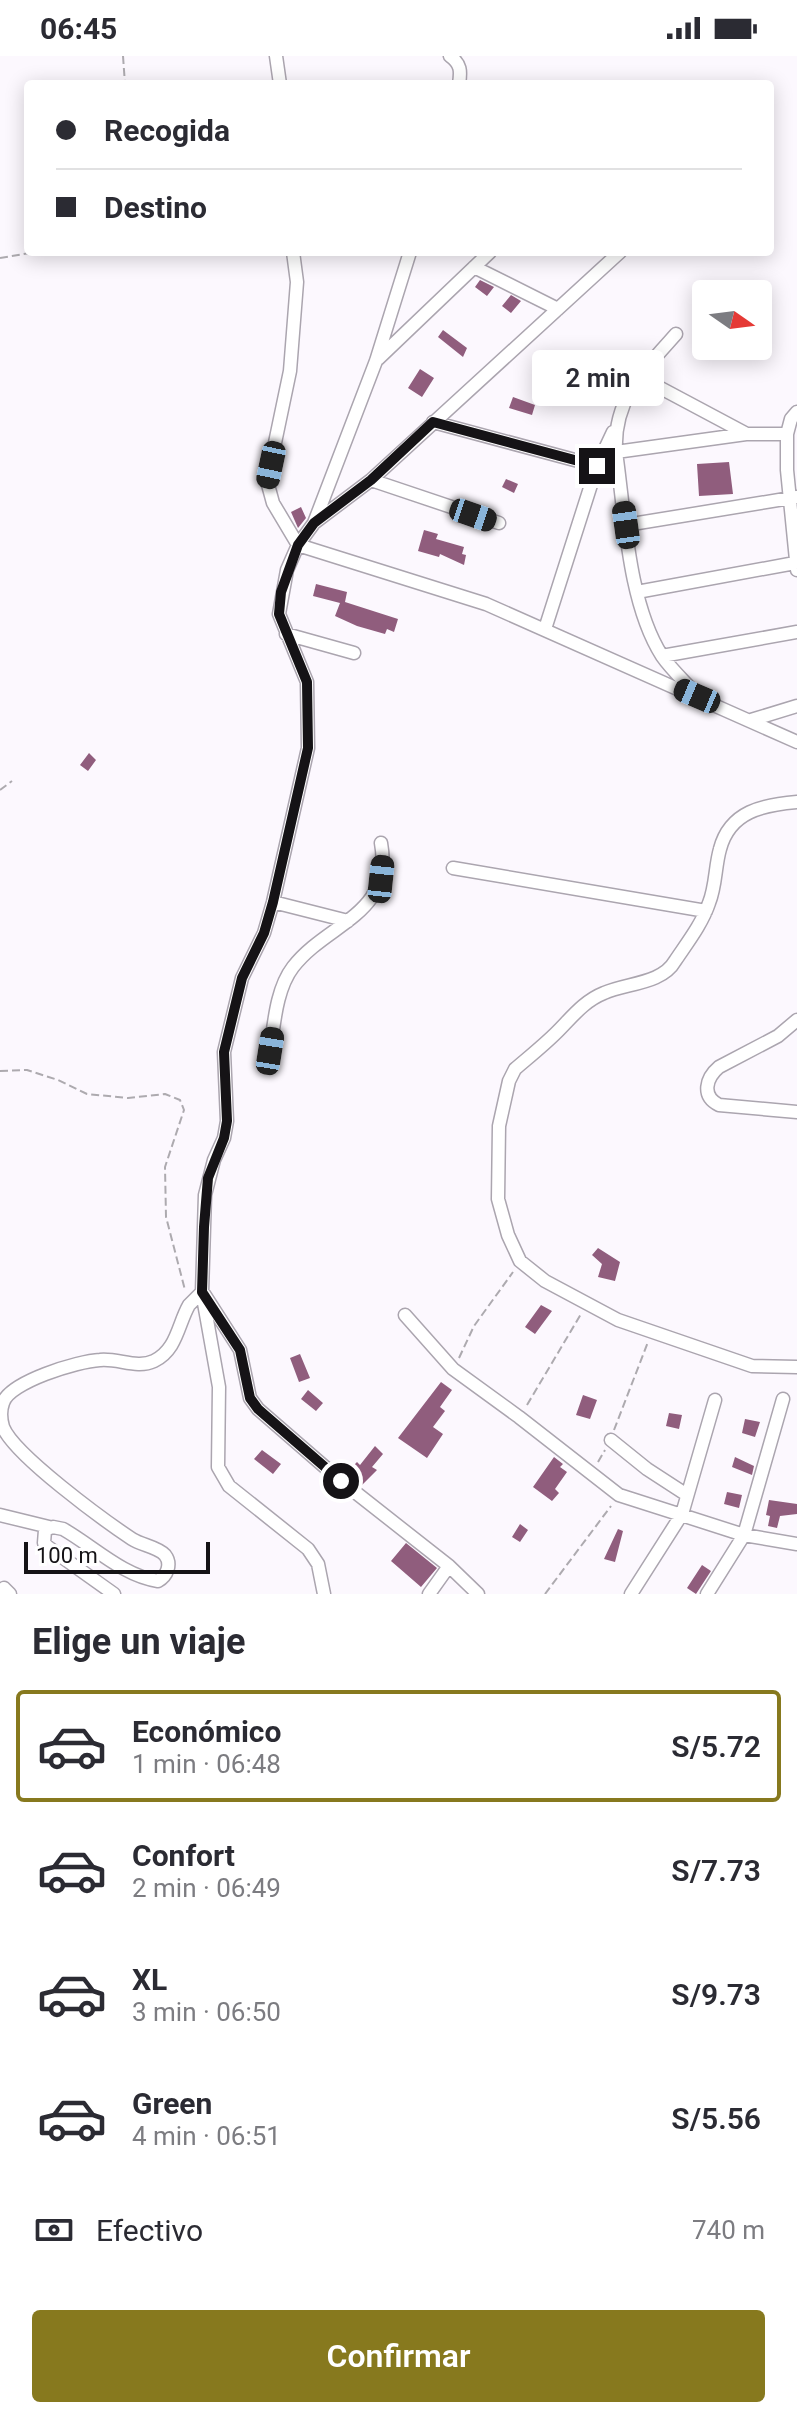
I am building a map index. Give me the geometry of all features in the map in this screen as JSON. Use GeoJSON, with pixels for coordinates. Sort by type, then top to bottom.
{"type":"FeatureCollection","features":[{"type":"Feature","properties":{"kind":"street"},"geometry":{"type":"LineString","coordinates":[[276,56],[279,80]]}},
{"type":"Feature","properties":{"kind":"street"},"geometry":{"type":"LineString","coordinates":[[450,56],[461,70],[460,80]]}},
{"type":"Feature","properties":{"kind":"street"},"geometry":{"type":"LineString","coordinates":[[294,256],[297,282],[290,371],[267,481],[273,503],[298,545],[486,604],[797,742]]}},
{"type":"Feature","properties":{"kind":"street"},"geometry":{"type":"LineString","coordinates":[[324,1594],[318,1564],[308,1549],[229,1486],[218,1467],[219,1387],[202,1292],[205,1195],[227,1121],[224,1052],[242,978],[264,933],[273,902],[302,784],[310,725],[307,682],[279,614],[281,592],[298,545],[314,523],[376,361],[409,256]]}},
{"type":"Feature","properties":{"kind":"street"},"geometry":{"type":"LineString","coordinates":[[376,361],[486,256]]}},
{"type":"Feature","properties":{"kind":"street"},"geometry":{"type":"LineString","coordinates":[[314,523],[371,480],[616,256]]}},
{"type":"Feature","properties":{"kind":"street"},"geometry":{"type":"LineString","coordinates":[[474,267],[558,309]]}},
{"type":"Feature","properties":{"kind":"street"},"geometry":{"type":"LineString","coordinates":[[545,629],[597,466],[615,429],[623,402],[638,376],[676,334]]}},
{"type":"Feature","properties":{"kind":"street"},"geometry":{"type":"LineString","coordinates":[[638,376],[746,434]]}},
{"type":"Feature","properties":{"kind":"street"},"geometry":{"type":"LineString","coordinates":[[637,592],[796,567],[787,434],[791,419],[797,412]]}},
{"type":"Feature","properties":{"kind":"street"},"geometry":{"type":"LineString","coordinates":[[433,422],[597,466]]}},
{"type":"Feature","properties":{"kind":"street"},"geometry":{"type":"LineString","coordinates":[[615,429],[626,525],[644,617],[662,656],[697,696]]}},
{"type":"Feature","properties":{"kind":"street"},"geometry":{"type":"LineString","coordinates":[[616,452],[746,434],[787,434]]}},
{"type":"Feature","properties":{"kind":"street"},"geometry":{"type":"LineString","coordinates":[[371,480],[499,523]]}},
{"type":"Feature","properties":{"kind":"street"},"geometry":{"type":"LineString","coordinates":[[626,525],[793,498]]}},
{"type":"Feature","properties":{"kind":"street"},"geometry":{"type":"LineString","coordinates":[[662,656],[797,632]]}},
{"type":"Feature","properties":{"kind":"street"},"geometry":{"type":"LineString","coordinates":[[286,634],[354,653]]}},
{"type":"Feature","properties":{"kind":"street"},"geometry":{"type":"LineString","coordinates":[[751,720],[797,706]]}},
{"type":"Feature","properties":{"kind":"street"},"geometry":{"type":"LineString","coordinates":[[797,802],[774,804],[737,818],[727,830],[720,848],[711,901],[669,969],[659,976],[603,993],[588,1001],[515,1069],[509,1081],[499,1126],[498,1183],[498,1199],[520,1261],[545,1281],[618,1320],[651,1333],[752,1366],[797,1367]]}},
{"type":"Feature","properties":{"kind":"street"},"geometry":{"type":"LineString","coordinates":[[270,1051],[276,1012],[293,968],[364,910],[381,879],[381,843]]}},
{"type":"Feature","properties":{"kind":"street"},"geometry":{"type":"LineString","coordinates":[[453,868],[706,911]]}},
{"type":"Feature","properties":{"kind":"street"},"geometry":{"type":"LineString","coordinates":[[273,902],[348,921]]}},
{"type":"Feature","properties":{"kind":"street"},"geometry":{"type":"LineString","coordinates":[[797,1020],[778,1036],[719,1067],[711,1074],[707,1093],[711,1101],[719,1105],[797,1112]]}},
{"type":"Feature","properties":{"kind":"street"},"geometry":{"type":"LineString","coordinates":[[0,1515],[63,1529],[131,1572],[149,1580],[158,1581],[164,1577],[168,1564],[163,1552],[136,1541],[34,1463],[4,1428],[1,1410],[10,1392],[76,1363],[103,1359],[137,1364],[158,1360],[170,1347],[189,1306],[202,1292]]}},
{"type":"Feature","properties":{"kind":"street"},"geometry":{"type":"LineString","coordinates":[[202,1292],[240,1350],[250,1398],[258,1409],[341,1481],[449,1566],[478,1594]]}},
{"type":"Feature","properties":{"kind":"street"},"geometry":{"type":"LineString","coordinates":[[405,1315],[453,1369],[619,1495],[744,1535],[797,1544]]}},
{"type":"Feature","properties":{"kind":"street"},"geometry":{"type":"LineString","coordinates":[[707,1594],[744,1535],[783,1399]]}},
{"type":"Feature","properties":{"kind":"street"},"geometry":{"type":"LineString","coordinates":[[631,1594],[682,1514],[715,1400]]}},
{"type":"Feature","properties":{"kind":"street"},"geometry":{"type":"LineString","coordinates":[[611,1440],[687,1495]]}},
{"type":"Feature","properties":{"kind":"street"},"geometry":{"type":"LineString","coordinates":[[49,1527],[45,1530],[44,1543],[114,1594]]}},
{"type":"Feature","properties":{"kind":"street"},"geometry":{"type":"LineString","coordinates":[[429,1594],[449,1566]]}},
{"type":"Feature","properties":{"kind":"street"},"geometry":{"type":"LineString","coordinates":[[0,1594],[4,1588],[10,1594]]}},
{"type":"Feature","properties":{"kind":"path"},"geometry":{"type":"LineString","coordinates":[[123,56],[125,80]]}},
{"type":"Feature","properties":{"kind":"path"},"geometry":{"type":"LineString","coordinates":[[0,258],[24,254]]}},
{"type":"Feature","properties":{"kind":"path"},"geometry":{"type":"LineString","coordinates":[[0,790],[12,781]]}},
{"type":"Feature","properties":{"kind":"path"},"geometry":{"type":"LineString","coordinates":[[0,1071],[27,1070],[87,1094],[128,1098],[165,1094],[180,1100],[184,1110],[165,1167],[166,1217],[189,1306]]}},
{"type":"Feature","properties":{"kind":"path"},"geometry":{"type":"LineString","coordinates":[[453,1369],[474,1326],[520,1261]]}},
{"type":"Feature","properties":{"kind":"path"},"geometry":{"type":"LineString","coordinates":[[519,1417],[588,1303]]}},
{"type":"Feature","properties":{"kind":"path"},"geometry":{"type":"LineString","coordinates":[[592,1474],[611,1440],[651,1333]]}},
{"type":"Feature","properties":{"kind":"path"},"geometry":{"type":"LineString","coordinates":[[545,1594],[619,1495]]}},
{"type":"Feature","properties":{"kind":"building"},"geometry":{"type":"Polygon","coordinates":[[[480,280],[494,287],[487,296],[475,287],[480,280]]]}},
{"type":"Feature","properties":{"kind":"building"},"geometry":{"type":"Polygon","coordinates":[[[511,295],[521,301],[511,313],[502,306],[511,295]]]}},
{"type":"Feature","properties":{"kind":"building"},"geometry":{"type":"Polygon","coordinates":[[[443,330],[467,348],[463,357],[438,337],[443,330]]]}},
{"type":"Feature","properties":{"kind":"building"},"geometry":{"type":"Polygon","coordinates":[[[420,369],[434,378],[422,397],[408,388],[420,369]]]}},
{"type":"Feature","properties":{"kind":"building"},"geometry":{"type":"Polygon","coordinates":[[[513,397],[535,405],[532,415],[509,408],[513,397]]]}},
{"type":"Feature","properties":{"kind":"building"},"geometry":{"type":"Polygon","coordinates":[[[729,462],[733,494],[699,496],[697,464],[729,462]]]}},
{"type":"Feature","properties":{"kind":"building"},"geometry":{"type":"Polygon","coordinates":[[[506,479],[518,484],[514,493],[502,487],[506,479]]]}},
{"type":"Feature","properties":{"kind":"building"},"geometry":{"type":"Polygon","coordinates":[[[301,507],[306,518],[298,528],[291,512],[301,507]]]}},
{"type":"Feature","properties":{"kind":"building"},"geometry":{"type":"Polygon","coordinates":[[[424,530],[438,534],[436,539],[464,547],[464,565],[440,554],[439,557],[418,551],[424,530]]]}},
{"type":"Feature","properties":{"kind":"building"},"geometry":{"type":"Polygon","coordinates":[[[316,584],[347,592],[345,602],[398,619],[394,632],[387,629],[385,634],[335,616],[340,603],[313,596],[316,584]]]}},
{"type":"Feature","properties":{"kind":"building"},"geometry":{"type":"Polygon","coordinates":[[[89,753],[96,760],[88,771],[80,765],[89,753]]]}},
{"type":"Feature","properties":{"kind":"building"},"geometry":{"type":"Polygon","coordinates":[[[598,1248],[620,1262],[615,1281],[598,1277],[602,1264],[592,1255],[598,1248]]]}},
{"type":"Feature","properties":{"kind":"building"},"geometry":{"type":"Polygon","coordinates":[[[541,1305],[552,1311],[535,1334],[525,1327],[541,1305]]]}},
{"type":"Feature","properties":{"kind":"building"},"geometry":{"type":"Polygon","coordinates":[[[300,1354],[310,1378],[299,1382],[290,1358],[300,1354]]]}},
{"type":"Feature","properties":{"kind":"building"},"geometry":{"type":"Polygon","coordinates":[[[441,1382],[452,1390],[440,1407],[445,1411],[433,1427],[443,1434],[427,1458],[398,1438],[441,1382]]]}},
{"type":"Feature","properties":{"kind":"building"},"geometry":{"type":"Polygon","coordinates":[[[308,1390],[323,1403],[316,1411],[301,1399],[308,1390]]]}},
{"type":"Feature","properties":{"kind":"building"},"geometry":{"type":"Polygon","coordinates":[[[583,1395],[597,1400],[590,1419],[576,1415],[583,1395]]]}},
{"type":"Feature","properties":{"kind":"building"},"geometry":{"type":"Polygon","coordinates":[[[669,1413],[682,1415],[679,1429],[666,1426],[669,1413]]]}},
{"type":"Feature","properties":{"kind":"building"},"geometry":{"type":"Polygon","coordinates":[[[745,1419],[760,1422],[755,1437],[742,1433],[745,1419]]]}},
{"type":"Feature","properties":{"kind":"building"},"geometry":{"type":"Polygon","coordinates":[[[375,1446],[383,1454],[372,1467],[377,1470],[362,1485],[348,1471],[357,1462],[360,1465],[375,1446]]]}},
{"type":"Feature","properties":{"kind":"building"},"geometry":{"type":"Polygon","coordinates":[[[262,1450],[281,1464],[273,1474],[254,1459],[262,1450]]]}},
{"type":"Feature","properties":{"kind":"building"},"geometry":{"type":"Polygon","coordinates":[[[554,1457],[567,1472],[555,1489],[559,1493],[552,1501],[533,1487],[554,1457]]]}},
{"type":"Feature","properties":{"kind":"building"},"geometry":{"type":"Polygon","coordinates":[[[735,1457],[754,1466],[752,1475],[732,1467],[735,1457]]]}},
{"type":"Feature","properties":{"kind":"building"},"geometry":{"type":"Polygon","coordinates":[[[727,1492],[742,1495],[739,1508],[724,1504],[727,1492]]]}},
{"type":"Feature","properties":{"kind":"building"},"geometry":{"type":"Polygon","coordinates":[[[769,1500],[797,1504],[797,1514],[780,1516],[777,1528],[768,1526],[770,1516],[766,1515],[769,1500]]]}},
{"type":"Feature","properties":{"kind":"building"},"geometry":{"type":"Polygon","coordinates":[[[520,1524],[528,1530],[520,1542],[512,1537],[520,1524]]]}},
{"type":"Feature","properties":{"kind":"building"},"geometry":{"type":"Polygon","coordinates":[[[618,1529],[623,1531],[615,1562],[604,1559],[618,1529]]]}},
{"type":"Feature","properties":{"kind":"building"},"geometry":{"type":"Polygon","coordinates":[[[406,1543],[437,1568],[421,1587],[391,1561],[406,1543]]]}},
{"type":"Feature","properties":{"kind":"building"},"geometry":{"type":"Polygon","coordinates":[[[702,1565],[711,1571],[696,1594],[687,1588],[702,1565]]]}},
{"type":"Feature","properties":{"kind":"route"},"geometry":{"type":"LineString","coordinates":[[341,1481],[258,1409],[250,1398],[240,1350],[202,1292],[205,1195],[227,1121],[224,1052],[242,978],[264,933],[273,902],[308,748],[307,682],[279,614],[281,592],[298,545],[314,523],[371,480],[433,422],[597,466]]}}]}
